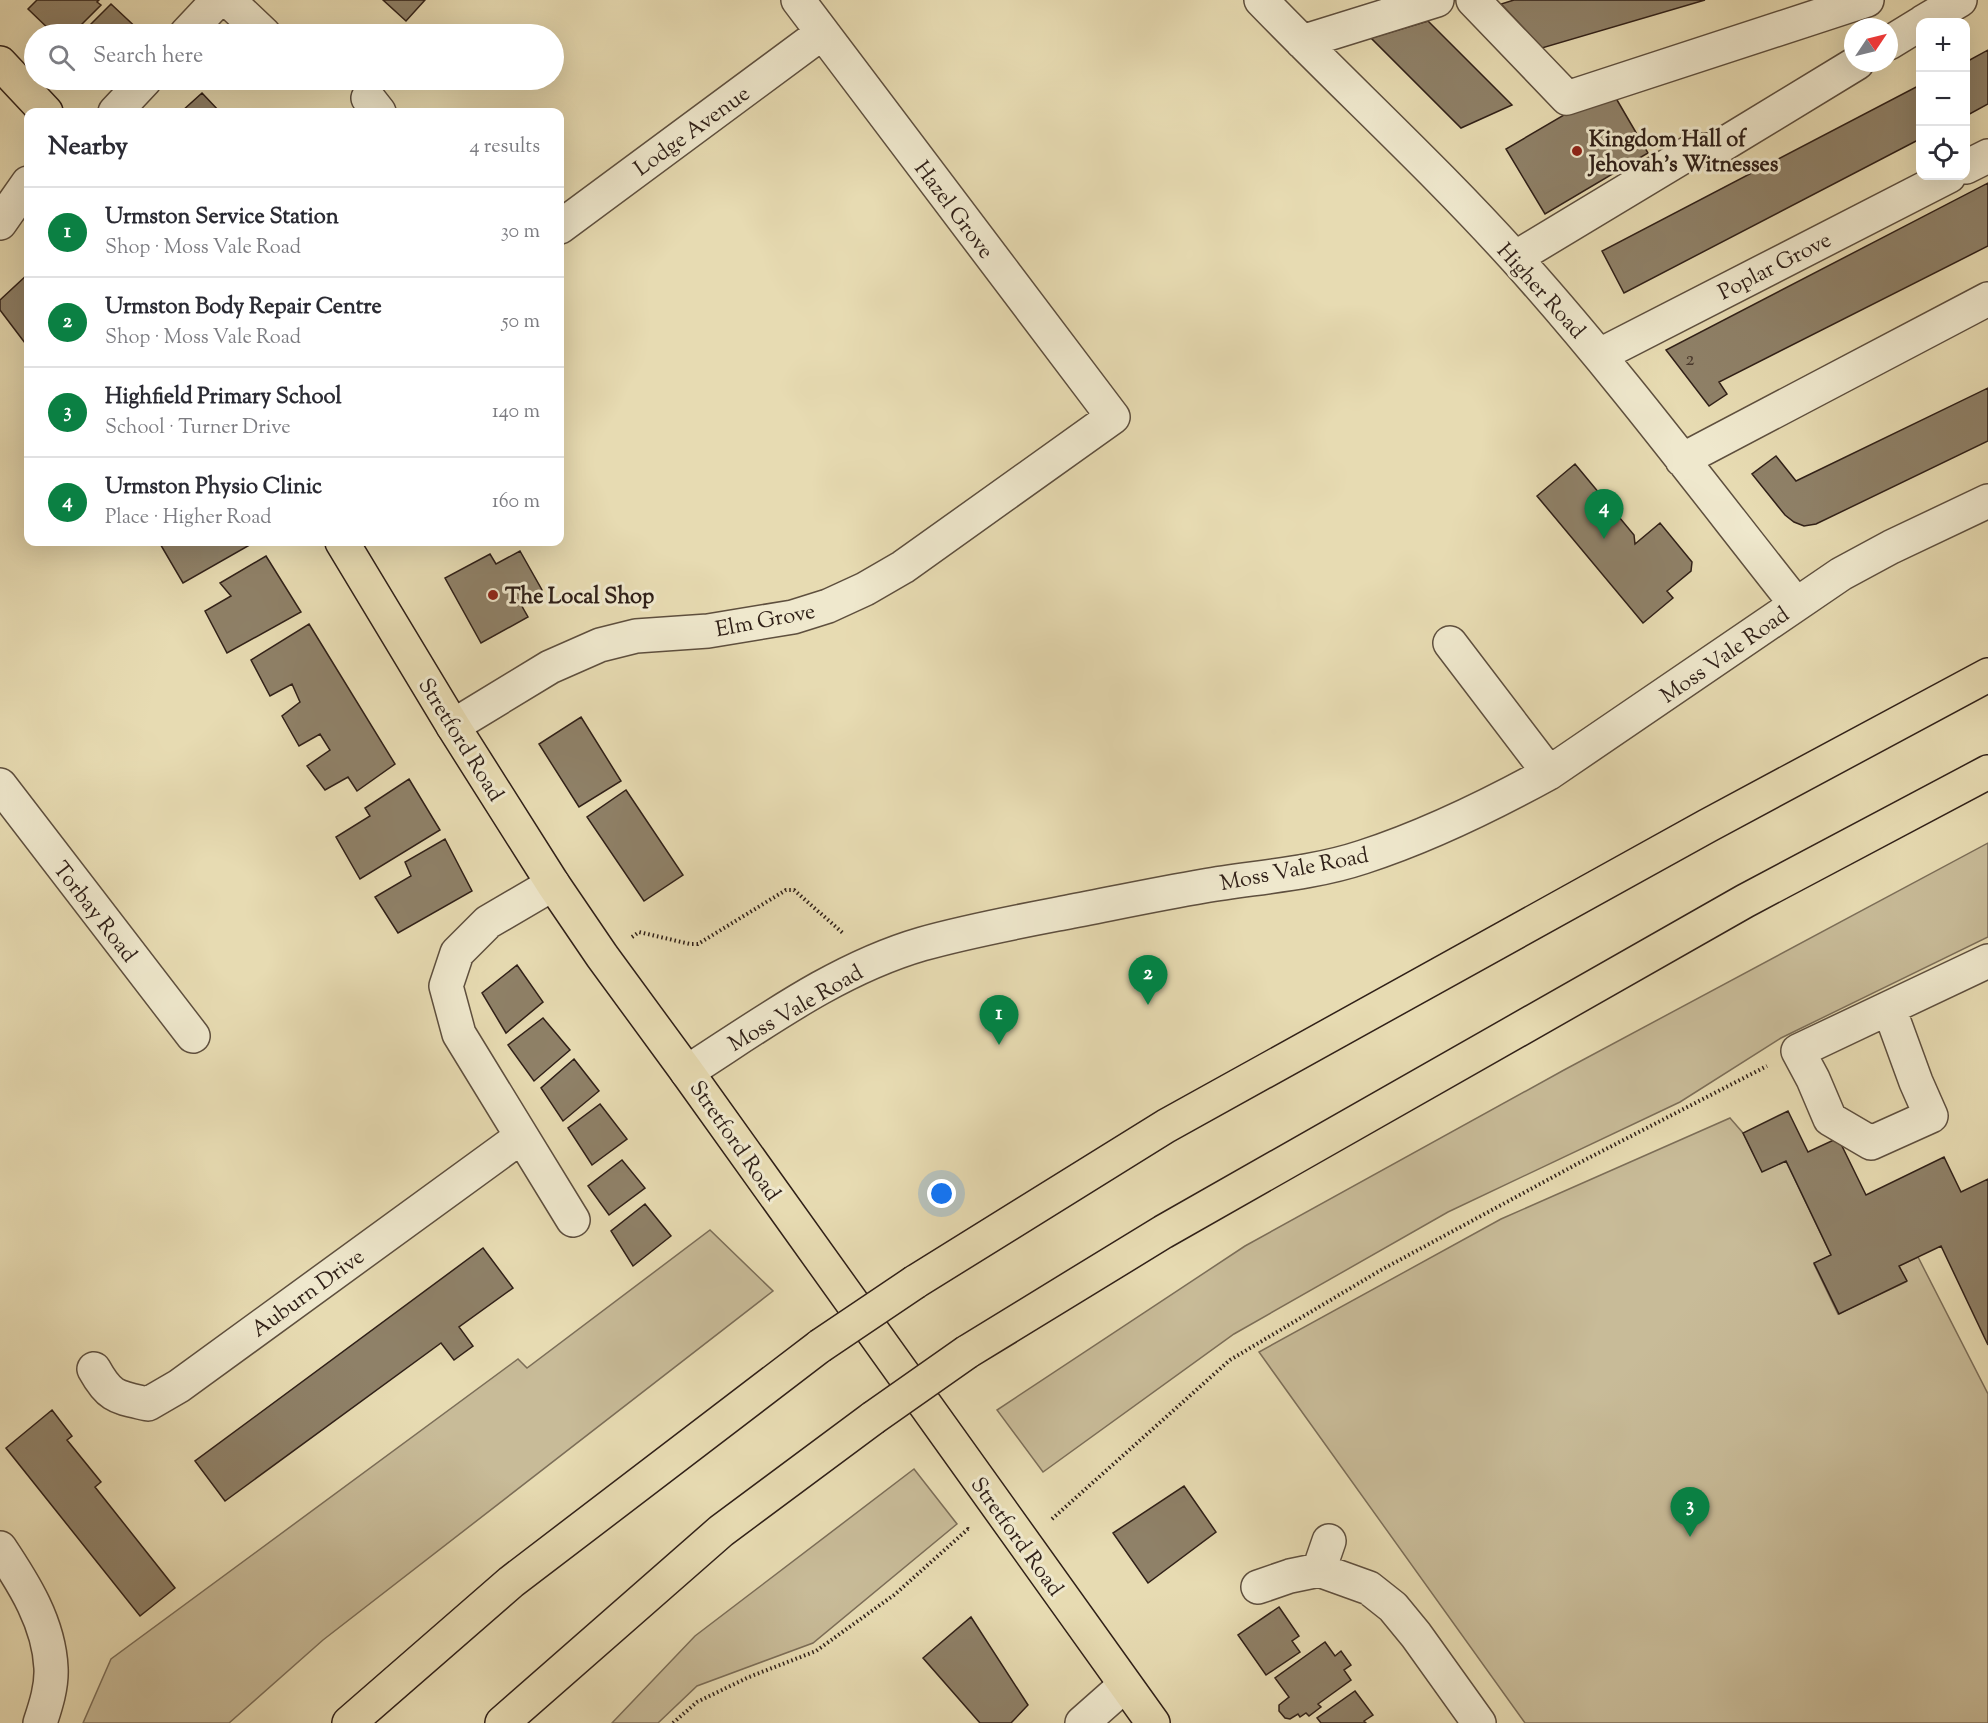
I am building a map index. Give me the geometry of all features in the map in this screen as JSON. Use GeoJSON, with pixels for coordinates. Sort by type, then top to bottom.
{"type":"FeatureCollection","features":[{"type":"Feature","properties":{"kind":"main road"},"geometry":{"type":"LineString","coordinates":[[0,63],[24,89]]}},
{"type":"Feature","properties":{"kind":"main road"},"geometry":{"type":"LineString","coordinates":[[25,90],[42,108]]}},
{"type":"Feature","properties":{"kind":"main road","name":"Stretford Road"},"geometry":{"type":"LineString","coordinates":[[344,546],[453,726],[553,884],[602,956],[1153,1723]]}},
{"type":"Feature","properties":{"kind":"main road"},"geometry":{"type":"LineString","coordinates":[[349,1723],[511,1582],[820,1346],[915,1282],[1166,1126],[1707,826],[1988,675]]}},
{"type":"Feature","properties":{"kind":"main road"},"geometry":{"type":"LineString","coordinates":[[502,1723],[721,1531],[873,1418],[967,1352],[1163,1232],[1745,901],[1988,772]]}},
{"type":"Feature","properties":{"kind":"street"},"geometry":{"type":"LineString","coordinates":[[195,24],[218,0]]}},
{"type":"Feature","properties":{"kind":"street"},"geometry":{"type":"LineString","coordinates":[[228,0],[253,24]]}},
{"type":"Feature","properties":{"kind":"street","name":"Hazel Grove"},"geometry":{"type":"LineString","coordinates":[[798,0],[1113,417]]}},
{"type":"Feature","properties":{"kind":"street","name":"Higher Road"},"geometry":{"type":"LineString","coordinates":[[1261,0],[1412,148],[1515,258],[1599,355],[1796,604]]}},
{"type":"Feature","properties":{"kind":"street"},"geometry":{"type":"LineString","coordinates":[[1302,42],[1434,0]]}},
{"type":"Feature","properties":{"kind":"street"},"geometry":{"type":"LineString","coordinates":[[1473,0],[1567,98],[1867,0]]}},
{"type":"Feature","properties":{"kind":"street"},"geometry":{"type":"LineString","coordinates":[[1930,18],[1960,0]]}},
{"type":"Feature","properties":{"kind":"street"},"geometry":{"type":"LineString","coordinates":[[1898,38],[1916,27]]}},
{"type":"Feature","properties":{"kind":"street","name":"Lodge Avenue"},"geometry":{"type":"LineString","coordinates":[[564,224],[822,33]]}},
{"type":"Feature","properties":{"kind":"street"},"geometry":{"type":"LineString","coordinates":[[1515,258],[1694,150],[1714,150],[1844,71]]}},
{"type":"Feature","properties":{"kind":"street"},"geometry":{"type":"LineString","coordinates":[[119,108],[136,90]]}},
{"type":"Feature","properties":{"kind":"street"},"geometry":{"type":"LineString","coordinates":[[1970,165],[1988,156]]}},
{"type":"Feature","properties":{"kind":"street","name":"Poplar Grove"},"geometry":{"type":"LineString","coordinates":[[1599,355],[1941,180]]}},
{"type":"Feature","properties":{"kind":"street"},"geometry":{"type":"LineString","coordinates":[[0,223],[24,189]]}},
{"type":"Feature","properties":{"kind":"street"},"geometry":{"type":"LineString","coordinates":[[1682,460],[1988,299]]}},
{"type":"Feature","properties":{"kind":"street","name":"Elm Grove"},"geometry":{"type":"LineString","coordinates":[[453,726],[550,667],[600,645],[636,636],[708,631],[793,616],[828,606],[866,589],[903,567],[1113,417]]}},
{"type":"Feature","properties":{"kind":"street","name":"Moss Vale Road"},"geometry":{"type":"LineString","coordinates":[[687,1072],[812,992],[864,966],[922,944],[997,926],[1203,886],[1311,870],[1362,858],[1412,839],[1464,816],[1549,773],[1841,574],[1891,547],[1988,501]]}},
{"type":"Feature","properties":{"kind":"street"},"geometry":{"type":"LineString","coordinates":[[1450,643],[1549,773]]}},
{"type":"Feature","properties":{"kind":"street","name":"Torbay Road"},"geometry":{"type":"LineString","coordinates":[[0,785],[193,1036]]}},
{"type":"Feature","properties":{"kind":"street"},"geometry":{"type":"LineString","coordinates":[[553,884],[488,922],[457,953],[446,986],[459,1034],[520,1137],[573,1220]]}},
{"type":"Feature","properties":{"kind":"street"},"geometry":{"type":"LineString","coordinates":[[1889,1008],[1931,1116],[1871,1143],[1830,1119],[1798,1051],[1988,961]]}},
{"type":"Feature","properties":{"kind":"street","name":"Auburn Drive"},"geometry":{"type":"LineString","coordinates":[[94,1369],[104,1388],[122,1398],[148,1404],[178,1386],[520,1137]]}},
{"type":"Feature","properties":{"kind":"street"},"geometry":{"type":"LineString","coordinates":[[0,1548],[33,1602],[46,1635],[51,1669],[48,1698],[40,1723]]}},
{"type":"Feature","properties":{"kind":"street"},"geometry":{"type":"LineString","coordinates":[[1258,1587],[1290,1576],[1324,1556],[1393,1606],[1479,1723]]}},
{"type":"Feature","properties":{"kind":"street"},"geometry":{"type":"LineString","coordinates":[[1082,1723],[1125,1685]]}},
{"type":"Feature","properties":{"kind":"path"},"geometry":{"type":"LineString","coordinates":[[602,956],[639,932],[698,944],[786,890],[794,890],[845,935],[864,966]]}},
{"type":"Feature","properties":{"kind":"path"},"geometry":{"type":"LineString","coordinates":[[1023,1544],[1230,1360],[1381,1270],[1577,1164],[1798,1051]]}},
{"type":"Feature","properties":{"kind":"path"},"geometry":{"type":"LineString","coordinates":[[673,1723],[697,1702],[749,1677],[816,1651],[894,1594],[968,1529],[976,1537]]}},
{"type":"Feature","properties":{"kind":"shaded area"},"geometry":{"type":"Polygon","coordinates":[[[1988,843],[1988,937],[1781,1038],[1680,1102],[1448,1212],[1234,1334],[1043,1472],[997,1410],[1245,1246],[1564,1070],[1988,843]]]}},
{"type":"Feature","properties":{"kind":"shaded area"},"geometry":{"type":"Polygon","coordinates":[[[1730,1118],[1743,1133],[1762,1171],[1786,1161],[1831,1255],[1814,1264],[1838,1314],[1906,1282],[1899,1266],[1918,1257],[1988,1394],[1988,1723],[1525,1723],[1259,1352],[1501,1219],[1730,1118]]]}},
{"type":"Feature","properties":{"kind":"shaded area"},"geometry":{"type":"Polygon","coordinates":[[[710,1230],[773,1291],[323,1640],[229,1723],[83,1723],[111,1659],[518,1359],[527,1368],[710,1230]]]}},
{"type":"Feature","properties":{"kind":"shaded area"},"geometry":{"type":"Polygon","coordinates":[[[914,1469],[957,1524],[813,1643],[697,1686],[658,1723],[612,1723],[695,1636],[914,1469]]]}},
{"type":"Feature","properties":{"kind":"building"},"geometry":{"type":"Polygon","coordinates":[[[37,0],[99,0],[97,2],[101,5],[82,24],[44,24],[28,9],[37,0]]]}},
{"type":"Feature","properties":{"kind":"building"},"geometry":{"type":"Polygon","coordinates":[[[383,0],[425,0],[406,21],[383,0]]]}},
{"type":"Feature","properties":{"kind":"building"},"geometry":{"type":"Polygon","coordinates":[[[1514,0],[1705,0],[1542,48],[1501,4],[1514,0]]]}},
{"type":"Feature","properties":{"kind":"building"},"geometry":{"type":"Polygon","coordinates":[[[111,4],[132,24],[91,24],[111,4]]]}},
{"type":"Feature","properties":{"kind":"building"},"geometry":{"type":"Polygon","coordinates":[[[1428,21],[1512,105],[1461,128],[1371,38],[1428,21]]]}},
{"type":"Feature","properties":{"kind":"building"},"geometry":{"type":"Polygon","coordinates":[[[1988,50],[1988,104],[1970,114],[1970,72],[1970,60],[1988,50]]]}},
{"type":"Feature","properties":{"kind":"building"},"geometry":{"type":"Polygon","coordinates":[[[1916,87],[1916,141],[1624,293],[1602,251],[1916,87]]]}},
{"type":"Feature","properties":{"kind":"building","name":"Kingdom Hall of Jehovah's Witnesses"},"geometry":{"type":"Polygon","coordinates":[[[1610,88],[1648,153],[1545,214],[1506,149],[1610,88]]]}},
{"type":"Feature","properties":{"kind":"building"},"geometry":{"type":"Polygon","coordinates":[[[202,93],[216,108],[185,108],[202,93]]]}},
{"type":"Feature","properties":{"kind":"building"},"geometry":{"type":"Polygon","coordinates":[[[1988,183],[1988,246],[1719,382],[1727,394],[1709,406],[1666,350],[1988,183]]]}},
{"type":"Feature","properties":{"kind":"building"},"geometry":{"type":"Polygon","coordinates":[[[24,278],[24,342],[0,310],[0,300],[24,278]]]}},
{"type":"Feature","properties":{"kind":"building"},"geometry":{"type":"Polygon","coordinates":[[[1988,388],[1988,441],[1816,524],[1804,526],[1785,515],[1752,474],[1776,456],[1796,481],[1988,388]]]}},
{"type":"Feature","properties":{"kind":"building"},"geometry":{"type":"Polygon","coordinates":[[[1575,464],[1634,535],[1635,544],[1660,523],[1692,562],[1691,571],[1667,591],[1673,598],[1643,623],[1537,496],[1575,464]]]}},
{"type":"Feature","properties":{"kind":"building"},"geometry":{"type":"Polygon","coordinates":[[[161,546],[248,546],[183,583],[161,546]]]}},
{"type":"Feature","properties":{"kind":"building","name":"The Local Shop"},"geometry":{"type":"Polygon","coordinates":[[[520,551],[542,590],[519,601],[528,617],[481,643],[445,578],[490,554],[496,564],[520,551]]]}},
{"type":"Feature","properties":{"kind":"building"},"geometry":{"type":"Polygon","coordinates":[[[266,556],[301,612],[227,653],[205,611],[231,596],[220,583],[266,556]]]}},
{"type":"Feature","properties":{"kind":"building"},"geometry":{"type":"Polygon","coordinates":[[[309,624],[395,764],[357,791],[348,777],[325,790],[307,766],[330,750],[320,734],[299,746],[282,716],[300,702],[292,684],[270,696],[251,660],[309,624]]]}},
{"type":"Feature","properties":{"kind":"building"},"geometry":{"type":"Polygon","coordinates":[[[581,717],[621,781],[579,807],[539,744],[581,717]]]}},
{"type":"Feature","properties":{"kind":"building"},"geometry":{"type":"Polygon","coordinates":[[[409,779],[440,830],[360,879],[336,837],[370,816],[365,808],[409,779]]]}},
{"type":"Feature","properties":{"kind":"building"},"geometry":{"type":"Polygon","coordinates":[[[626,790],[683,875],[644,901],[587,817],[626,790]]]}},
{"type":"Feature","properties":{"kind":"building"},"geometry":{"type":"Polygon","coordinates":[[[445,839],[472,891],[398,933],[375,897],[411,876],[405,862],[445,839]]]}},
{"type":"Feature","properties":{"kind":"building"},"geometry":{"type":"Polygon","coordinates":[[[517,965],[543,1002],[506,1033],[482,993],[517,965]]]}},
{"type":"Feature","properties":{"kind":"building"},"geometry":{"type":"Polygon","coordinates":[[[543,1018],[570,1050],[534,1081],[508,1045],[543,1018]]]}},
{"type":"Feature","properties":{"kind":"building"},"geometry":{"type":"Polygon","coordinates":[[[574,1059],[599,1091],[563,1121],[541,1088],[574,1059]]]}},
{"type":"Feature","properties":{"kind":"building"},"geometry":{"type":"Polygon","coordinates":[[[600,1104],[627,1139],[592,1165],[568,1128],[600,1104]]]}},
{"type":"Feature","properties":{"kind":"building"},"geometry":{"type":"Polygon","coordinates":[[[1788,1111],[1808,1152],[1838,1138],[1866,1195],[1944,1157],[1961,1192],[1988,1179],[1988,1345],[1941,1246],[1899,1266],[1907,1281],[1839,1314],[1814,1263],[1831,1255],[1786,1161],[1762,1172],[1743,1133],[1788,1111]]]}},
{"type":"Feature","properties":{"kind":"building"},"geometry":{"type":"Polygon","coordinates":[[[622,1160],[645,1188],[609,1215],[588,1186],[622,1160]]]}},
{"type":"Feature","properties":{"kind":"building"},"geometry":{"type":"Polygon","coordinates":[[[645,1204],[671,1236],[633,1266],[611,1231],[645,1204]]]}},
{"type":"Feature","properties":{"kind":"building"},"geometry":{"type":"Polygon","coordinates":[[[483,1248],[513,1288],[459,1327],[473,1346],[454,1360],[441,1343],[225,1501],[195,1461],[483,1248]]]}},
{"type":"Feature","properties":{"kind":"building"},"geometry":{"type":"Polygon","coordinates":[[[52,1410],[72,1436],[67,1440],[101,1482],[95,1487],[175,1588],[140,1616],[6,1448],[52,1410]]]}},
{"type":"Feature","properties":{"kind":"building"},"geometry":{"type":"Polygon","coordinates":[[[1184,1486],[1216,1532],[1148,1583],[1113,1533],[1184,1486]]]}},
{"type":"Feature","properties":{"kind":"building"},"geometry":{"type":"Polygon","coordinates":[[[1279,1607],[1299,1636],[1292,1641],[1300,1652],[1266,1675],[1238,1635],[1279,1607]]]}},
{"type":"Feature","properties":{"kind":"building"},"geometry":{"type":"Polygon","coordinates":[[[971,1617],[1028,1705],[1011,1723],[980,1723],[923,1658],[971,1617]]]}},
{"type":"Feature","properties":{"kind":"building"},"geometry":{"type":"Polygon","coordinates":[[[1325,1642],[1335,1656],[1341,1651],[1351,1665],[1344,1670],[1351,1680],[1318,1704],[1321,1707],[1309,1716],[1306,1713],[1300,1717],[1298,1714],[1290,1719],[1285,1718],[1279,1711],[1279,1705],[1289,1697],[1275,1678],[1325,1642]]]}},
{"type":"Feature","properties":{"kind":"building"},"geometry":{"type":"Polygon","coordinates":[[[1355,1691],[1373,1715],[1364,1721],[1366,1723],[1321,1723],[1317,1718],[1355,1691]]]}},
{"type":"Feature","properties":{"kind":"place","name":"Kingdom Hall of Jehovah's Witnesses"},"geometry":{"type":"Point","coordinates":[1577,151]}},
{"type":"Feature","properties":{"kind":"place","name":"Urmston Physio Clinic"},"geometry":{"type":"Point","coordinates":[1604,539]}},
{"type":"Feature","properties":{"kind":"place","name":"The Local Shop"},"geometry":{"type":"Point","coordinates":[493,595]}},
{"type":"Feature","properties":{"kind":"place","name":"Urmston Body Repair Centre"},"geometry":{"type":"Point","coordinates":[1148,1005]}},
{"type":"Feature","properties":{"kind":"place","name":"Urmston Service Station"},"geometry":{"type":"Point","coordinates":[999,1045]}},
{"type":"Feature","properties":{"kind":"place","name":"Highfield Primary School"},"geometry":{"type":"Point","coordinates":[1690,1537]}}]}
